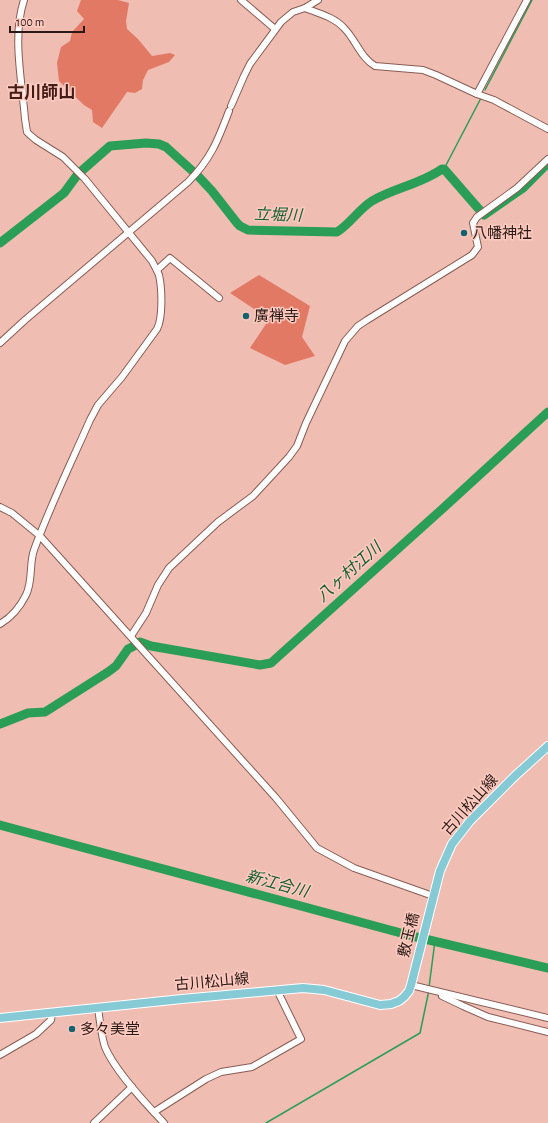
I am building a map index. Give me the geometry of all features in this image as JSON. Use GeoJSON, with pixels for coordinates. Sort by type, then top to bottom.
{"type":"FeatureCollection","features":[{"type":"Feature","properties":{"kind":"main road","name":"古川松山線"},"geometry":{"type":"LineString","coordinates":[[433,896],[446,856],[461,832],[515,776],[548,746]]}},
{"type":"Feature","properties":{"kind":"main road","name":"敷玉橋"},"geometry":{"type":"LineString","coordinates":[[411,983],[433,896]]}},
{"type":"Feature","properties":{"kind":"main road","name":"古川松山線"},"geometry":{"type":"LineString","coordinates":[[0,1018],[303,988],[324,990],[380,1005],[391,1004],[399,1001],[408,991],[411,983]]}},
{"type":"Feature","properties":{"kind":"street"},"geometry":{"type":"LineString","coordinates":[[0,624],[21,606],[27,593],[31,579],[33,552],[90,420],[98,405],[122,377],[160,323],[162,314],[159,276],[152,261],[74,166],[55,151],[36,140],[27,132],[18,40],[19,17],[24,0]]}},
{"type":"Feature","properties":{"kind":"street"},"geometry":{"type":"LineString","coordinates":[[241,0],[275,29]]}},
{"type":"Feature","properties":{"kind":"street"},"geometry":{"type":"LineString","coordinates":[[0,343],[25,320],[188,182],[200,170],[215,146],[244,76],[275,29],[287,16],[318,0]]}},
{"type":"Feature","properties":{"kind":"street"},"geometry":{"type":"LineString","coordinates":[[477,94],[526,0]]}},
{"type":"Feature","properties":{"kind":"street"},"geometry":{"type":"LineString","coordinates":[[305,8],[322,14],[344,27],[354,39],[363,55],[375,66],[423,70],[494,100],[548,129]]}},
{"type":"Feature","properties":{"kind":"street"},"geometry":{"type":"LineString","coordinates":[[131,636],[146,613],[158,585],[169,568],[218,522],[253,496],[289,457],[297,446],[306,423],[345,341],[354,330],[367,320],[472,255],[478,247],[473,223],[477,217],[517,188],[548,159]]}},
{"type":"Feature","properties":{"kind":"street"},"geometry":{"type":"LineString","coordinates":[[157,270],[170,258],[219,298]]}},
{"type":"Feature","properties":{"kind":"street"},"geometry":{"type":"LineString","coordinates":[[0,507],[12,513],[40,536],[276,798],[317,848],[354,868],[433,896]]}},
{"type":"Feature","properties":{"kind":"street"},"geometry":{"type":"LineString","coordinates":[[411,983],[434,991],[548,1018]]}},
{"type":"Feature","properties":{"kind":"street"},"geometry":{"type":"LineString","coordinates":[[154,1112],[206,1079],[221,1072],[252,1067],[301,1039],[277,990]]}},
{"type":"Feature","properties":{"kind":"street"},"geometry":{"type":"LineString","coordinates":[[434,991],[463,1006],[488,1016],[548,1032]]}},
{"type":"Feature","properties":{"kind":"street"},"geometry":{"type":"LineString","coordinates":[[98,1008],[103,1038],[111,1058],[132,1087],[164,1123]]}},
{"type":"Feature","properties":{"kind":"street"},"geometry":{"type":"LineString","coordinates":[[0,1055],[36,1034],[51,1020],[52,1013]]}},
{"type":"Feature","properties":{"kind":"street"},"geometry":{"type":"LineString","coordinates":[[94,1123],[132,1087]]}},
{"type":"Feature","properties":{"kind":"shaded area"},"geometry":{"type":"Polygon","coordinates":[[[81,0],[118,0],[129,3],[126,21],[127,29],[138,39],[152,56],[170,53],[175,55],[169,62],[148,70],[143,80],[142,89],[135,93],[127,92],[102,128],[93,122],[92,110],[84,105],[59,81],[57,63],[61,47],[70,41],[72,32],[84,19],[77,11],[81,0]]]}},
{"type":"Feature","properties":{"kind":"shaded area"},"geometry":{"type":"Polygon","coordinates":[[[259,275],[310,306],[302,337],[315,356],[285,365],[250,348],[268,321],[260,313],[230,293],[259,275]]]}},
{"type":"Feature","properties":{"kind":"waterway"},"geometry":{"type":"LineString","coordinates":[[485,90],[532,0]]}},
{"type":"Feature","properties":{"kind":"waterway"},"geometry":{"type":"LineString","coordinates":[[444,169],[481,98]]}},
{"type":"Feature","properties":{"kind":"waterway","name":"立堀川"},"geometry":{"type":"LineString","coordinates":[[0,243],[64,193],[78,174],[110,146],[146,143],[159,144],[166,147],[198,176],[237,223],[248,230],[337,232],[372,201],[434,174],[442,169],[444,169],[484,215],[523,188],[548,163]]}},
{"type":"Feature","properties":{"kind":"waterway","name":"八ヶ村江川"},"geometry":{"type":"LineString","coordinates":[[138,643],[140,642],[151,646],[260,665],[271,663],[548,412]]}},
{"type":"Feature","properties":{"kind":"waterway","name":"八ヶ村江川"},"geometry":{"type":"LineString","coordinates":[[0,724],[28,713],[45,712],[108,672],[116,666],[128,649],[134,646]]}},
{"type":"Feature","properties":{"kind":"waterway","name":"新江合川"},"geometry":{"type":"LineString","coordinates":[[0,825],[412,936],[548,968]]}},
{"type":"Feature","properties":{"kind":"waterway"},"geometry":{"type":"LineString","coordinates":[[429,987],[435,941]]}},
{"type":"Feature","properties":{"kind":"waterway"},"geometry":{"type":"LineString","coordinates":[[266,1123],[420,1033],[429,990]]}},
{"type":"Feature","properties":{"kind":"place","name":"八幡神社"},"geometry":{"type":"Point","coordinates":[464,233]}},
{"type":"Feature","properties":{"kind":"place","name":"廣禅寺"},"geometry":{"type":"Point","coordinates":[246,316]}},
{"type":"Feature","properties":{"kind":"place","name":"多々美堂"},"geometry":{"type":"Point","coordinates":[72,1029]}},
{"type":"Feature","properties":{"kind":"district","name":"古川師山"},"geometry":{"type":"Point","coordinates":[41,92]}}]}
